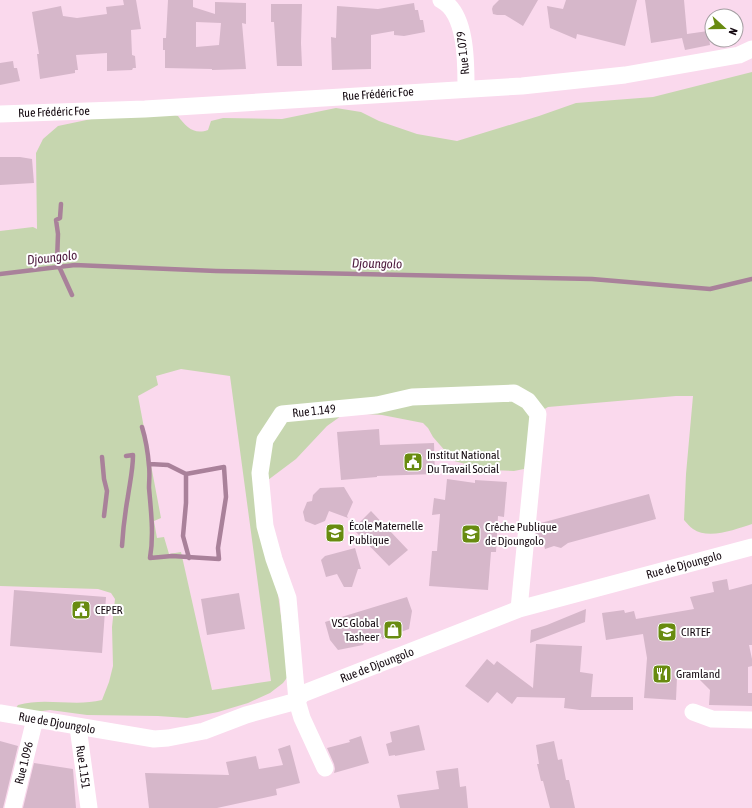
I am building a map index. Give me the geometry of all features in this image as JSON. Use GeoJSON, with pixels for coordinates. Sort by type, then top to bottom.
{"type":"FeatureCollection","features":[{"type":"Feature","properties":{"kind":"street","name":"Rue 1.079"},"geometry":{"type":"LineString","coordinates":[[442,0],[449,4],[461,28],[466,58],[466,89]]}},
{"type":"Feature","properties":{"kind":"street","name":"Rue Frédéric Foe"},"geometry":{"type":"LineString","coordinates":[[0,114],[145,109],[522,86],[625,75],[738,55],[752,49]]}},
{"type":"Feature","properties":{"kind":"street","name":"Rue 1.149"},"geometry":{"type":"LineString","coordinates":[[297,701],[288,598],[274,559],[265,526],[260,473],[265,440],[282,414],[377,405],[412,397],[514,393],[528,401],[538,414],[519,609]]}},
{"type":"Feature","properties":{"kind":"street","name":"Rue de Djoungolo"},"geometry":{"type":"LineString","coordinates":[[0,713],[154,739],[168,738],[204,731],[246,715],[297,701],[302,694],[519,609],[752,547]]}},
{"type":"Feature","properties":{"kind":"street"},"geometry":{"type":"LineString","coordinates":[[297,701],[302,718],[325,768]]}},
{"type":"Feature","properties":{"kind":"street"},"geometry":{"type":"LineString","coordinates":[[693,712],[712,719],[752,720]]}},
{"type":"Feature","properties":{"kind":"street","name":"Rue 1.096"},"geometry":{"type":"LineString","coordinates":[[13,808],[35,719]]}},
{"type":"Feature","properties":{"kind":"street","name":"Rue 1.151"},"geometry":{"type":"LineString","coordinates":[[78,727],[89,808]]}},
{"type":"Feature","properties":{"kind":"green space"},"geometry":{"type":"Polygon","coordinates":[[[752,72],[752,524],[731,531],[707,534],[693,529],[684,520],[686,474],[693,396],[676,396],[548,407],[543,410],[524,469],[514,471],[489,470],[454,461],[423,423],[382,415],[350,413],[341,416],[327,426],[296,459],[260,486],[277,587],[289,675],[283,683],[270,693],[248,703],[218,712],[187,718],[87,715],[50,710],[20,714],[16,708],[18,705],[28,703],[81,703],[102,700],[113,666],[112,627],[115,599],[111,593],[98,589],[0,586],[0,231],[33,227],[37,229],[36,153],[43,139],[58,126],[96,118],[172,114],[178,116],[187,127],[194,131],[203,131],[208,130],[211,121],[223,118],[282,119],[336,108],[361,112],[379,121],[417,134],[457,141],[576,103],[653,97],[752,72]],[[181,369],[156,376],[158,385],[138,396],[161,518],[154,521],[157,538],[164,537],[169,554],[181,552],[212,690],[271,681],[230,376],[181,369]]]}},
{"type":"Feature","properties":{"kind":"building"},"geometry":{"type":"Polygon","coordinates":[[[123,0],[136,0],[141,29],[131,30],[132,55],[135,56],[136,68],[133,68],[132,70],[107,71],[107,53],[76,55],[78,70],[75,70],[75,73],[40,79],[37,54],[39,54],[32,12],[61,6],[63,16],[77,18],[107,14],[106,7],[124,5],[123,0]]]}},
{"type":"Feature","properties":{"kind":"building"},"geometry":{"type":"Polygon","coordinates":[[[168,0],[193,0],[193,7],[215,14],[215,2],[246,3],[246,24],[242,23],[246,69],[212,70],[165,68],[163,38],[166,38],[168,0]],[[196,22],[196,47],[219,45],[221,23],[196,22]]]}},
{"type":"Feature","properties":{"kind":"building"},"geometry":{"type":"Polygon","coordinates":[[[499,0],[538,0],[523,26],[505,15],[493,14],[493,6],[499,0]]]}},
{"type":"Feature","properties":{"kind":"building"},"geometry":{"type":"Polygon","coordinates":[[[566,0],[637,0],[625,46],[577,34],[576,39],[550,28],[547,6],[563,9],[566,0]]]}},
{"type":"Feature","properties":{"kind":"building"},"geometry":{"type":"Polygon","coordinates":[[[645,0],[684,0],[687,34],[704,32],[704,46],[685,50],[682,38],[651,43],[645,0]]]}},
{"type":"Feature","properties":{"kind":"building"},"geometry":{"type":"Polygon","coordinates":[[[414,3],[415,10],[418,10],[420,20],[423,20],[425,32],[404,36],[394,35],[394,31],[371,35],[371,69],[332,70],[331,37],[336,38],[337,6],[378,9],[414,3]]]}},
{"type":"Feature","properties":{"kind":"building"},"geometry":{"type":"Polygon","coordinates":[[[271,4],[302,4],[302,66],[277,66],[274,22],[271,22],[271,4]]]}},
{"type":"Feature","properties":{"kind":"building"},"geometry":{"type":"Polygon","coordinates":[[[13,61],[14,68],[17,68],[20,81],[0,85],[0,63],[13,61]]]}},
{"type":"Feature","properties":{"kind":"building"},"geometry":{"type":"Polygon","coordinates":[[[0,157],[20,157],[32,159],[34,183],[0,185],[0,157]]]}},
{"type":"Feature","properties":{"kind":"building"},"geometry":{"type":"Polygon","coordinates":[[[379,429],[380,445],[434,443],[435,474],[377,476],[341,480],[337,432],[379,429]]]}},
{"type":"Feature","properties":{"kind":"building"},"geometry":{"type":"Polygon","coordinates":[[[447,479],[475,483],[475,480],[507,482],[504,517],[498,516],[496,552],[491,552],[488,590],[429,586],[432,551],[437,551],[440,514],[432,515],[434,498],[445,500],[447,479]]]}},
{"type":"Feature","properties":{"kind":"building"},"geometry":{"type":"Polygon","coordinates":[[[344,487],[353,502],[347,516],[348,518],[329,511],[325,521],[315,525],[305,521],[303,512],[307,502],[312,501],[313,495],[320,488],[344,487]]]}},
{"type":"Feature","properties":{"kind":"building"},"geometry":{"type":"Polygon","coordinates":[[[649,494],[656,519],[568,543],[561,548],[554,546],[545,549],[544,545],[538,547],[536,538],[537,524],[649,494]]]}},
{"type":"Feature","properties":{"kind":"building"},"geometry":{"type":"Polygon","coordinates":[[[371,511],[408,550],[389,566],[355,531],[355,527],[371,511]]]}},
{"type":"Feature","properties":{"kind":"building"},"geometry":{"type":"Polygon","coordinates":[[[355,548],[361,569],[358,569],[352,587],[344,587],[337,574],[326,577],[321,560],[325,556],[355,548]]]}},
{"type":"Feature","properties":{"kind":"building"},"geometry":{"type":"Polygon","coordinates":[[[727,579],[729,590],[752,584],[752,645],[749,645],[752,666],[748,667],[748,693],[752,693],[752,706],[709,705],[710,690],[699,679],[677,677],[676,700],[644,698],[647,658],[643,634],[606,640],[602,613],[624,610],[625,613],[634,611],[636,619],[694,609],[690,597],[714,592],[712,582],[727,579]]]}},
{"type":"Feature","properties":{"kind":"building"},"geometry":{"type":"Polygon","coordinates":[[[14,590],[106,597],[102,653],[10,646],[14,590]]]}},
{"type":"Feature","properties":{"kind":"building"},"geometry":{"type":"Polygon","coordinates":[[[239,593],[245,629],[207,635],[201,599],[239,593]]]}},
{"type":"Feature","properties":{"kind":"building"},"geometry":{"type":"Polygon","coordinates":[[[407,597],[412,611],[409,629],[382,639],[382,637],[364,643],[363,645],[338,650],[330,640],[325,622],[407,597]]]}},
{"type":"Feature","properties":{"kind":"building"},"geometry":{"type":"Polygon","coordinates":[[[586,609],[585,622],[530,643],[531,630],[586,609]]]}},
{"type":"Feature","properties":{"kind":"building"},"geometry":{"type":"Polygon","coordinates":[[[536,644],[582,646],[580,672],[593,674],[591,697],[633,697],[633,710],[580,710],[564,708],[565,698],[517,697],[512,704],[497,692],[488,703],[465,686],[487,659],[494,665],[497,661],[533,688],[536,644]]]}},
{"type":"Feature","properties":{"kind":"building"},"geometry":{"type":"Polygon","coordinates":[[[419,725],[425,750],[389,756],[386,744],[392,742],[390,732],[419,725]]]}},
{"type":"Feature","properties":{"kind":"building"},"geometry":{"type":"Polygon","coordinates":[[[361,736],[369,763],[334,773],[334,764],[327,748],[350,742],[349,740],[361,736]]]}},
{"type":"Feature","properties":{"kind":"building"},"geometry":{"type":"Polygon","coordinates":[[[0,741],[18,746],[3,808],[0,808],[0,741]]]}},
{"type":"Feature","properties":{"kind":"building"},"geometry":{"type":"Polygon","coordinates":[[[554,741],[558,760],[562,759],[566,780],[569,780],[575,808],[550,808],[543,781],[541,781],[537,764],[539,764],[536,745],[554,741]]]}},
{"type":"Feature","properties":{"kind":"building"},"geometry":{"type":"Polygon","coordinates":[[[290,745],[300,783],[276,789],[277,795],[217,808],[149,808],[145,773],[229,775],[226,762],[256,756],[259,769],[283,765],[278,749],[290,745]]]}},
{"type":"Feature","properties":{"kind":"building"},"geometry":{"type":"Polygon","coordinates":[[[34,763],[73,769],[76,808],[23,808],[34,763]]]}},
{"type":"Feature","properties":{"kind":"building"},"geometry":{"type":"Polygon","coordinates":[[[458,768],[460,787],[466,786],[468,808],[400,808],[397,795],[439,789],[436,771],[458,768]]]}},
{"type":"Feature","properties":{"kind":"waterway"},"geometry":{"type":"LineString","coordinates":[[61,204],[60,218],[56,220],[58,234],[57,262],[72,295]]}},
{"type":"Feature","properties":{"kind":"waterway","name":"Djoungolo"},"geometry":{"type":"LineString","coordinates":[[0,274],[75,265],[216,271],[592,279],[710,289],[752,279]]}},
{"type":"Feature","properties":{"kind":"waterway"},"geometry":{"type":"LineString","coordinates":[[142,427],[147,446],[149,469],[152,532],[150,558],[172,556],[219,559],[218,548],[226,497],[224,467],[186,474],[168,465],[149,464]]}},
{"type":"Feature","properties":{"kind":"waterway"},"geometry":{"type":"LineString","coordinates":[[122,546],[133,455],[126,456]]}},
{"type":"Feature","properties":{"kind":"waterway"},"geometry":{"type":"LineString","coordinates":[[102,457],[104,479],[107,491],[104,516]]}},
{"type":"Feature","properties":{"kind":"waterway"},"geometry":{"type":"LineString","coordinates":[[186,474],[186,503],[183,536],[189,558]]}},
{"type":"Feature","properties":{"kind":"place","name":"Institut National Du Travail Social"},"geometry":{"type":"Point","coordinates":[413,462]}},
{"type":"Feature","properties":{"kind":"place","name":"École Maternelle Publique"},"geometry":{"type":"Point","coordinates":[335,533]}},
{"type":"Feature","properties":{"kind":"place","name":"Crêche Publique de Djoungolo"},"geometry":{"type":"Point","coordinates":[471,534]}},
{"type":"Feature","properties":{"kind":"place","name":"CEPER"},"geometry":{"type":"Point","coordinates":[81,610]}},
{"type":"Feature","properties":{"kind":"place","name":"VSC Global Tasheer"},"geometry":{"type":"Point","coordinates":[393,630]}},
{"type":"Feature","properties":{"kind":"place","name":"CIRTEF"},"geometry":{"type":"Point","coordinates":[667,632]}},
{"type":"Feature","properties":{"kind":"place","name":"Gramland"},"geometry":{"type":"Point","coordinates":[662,674]}}]}
